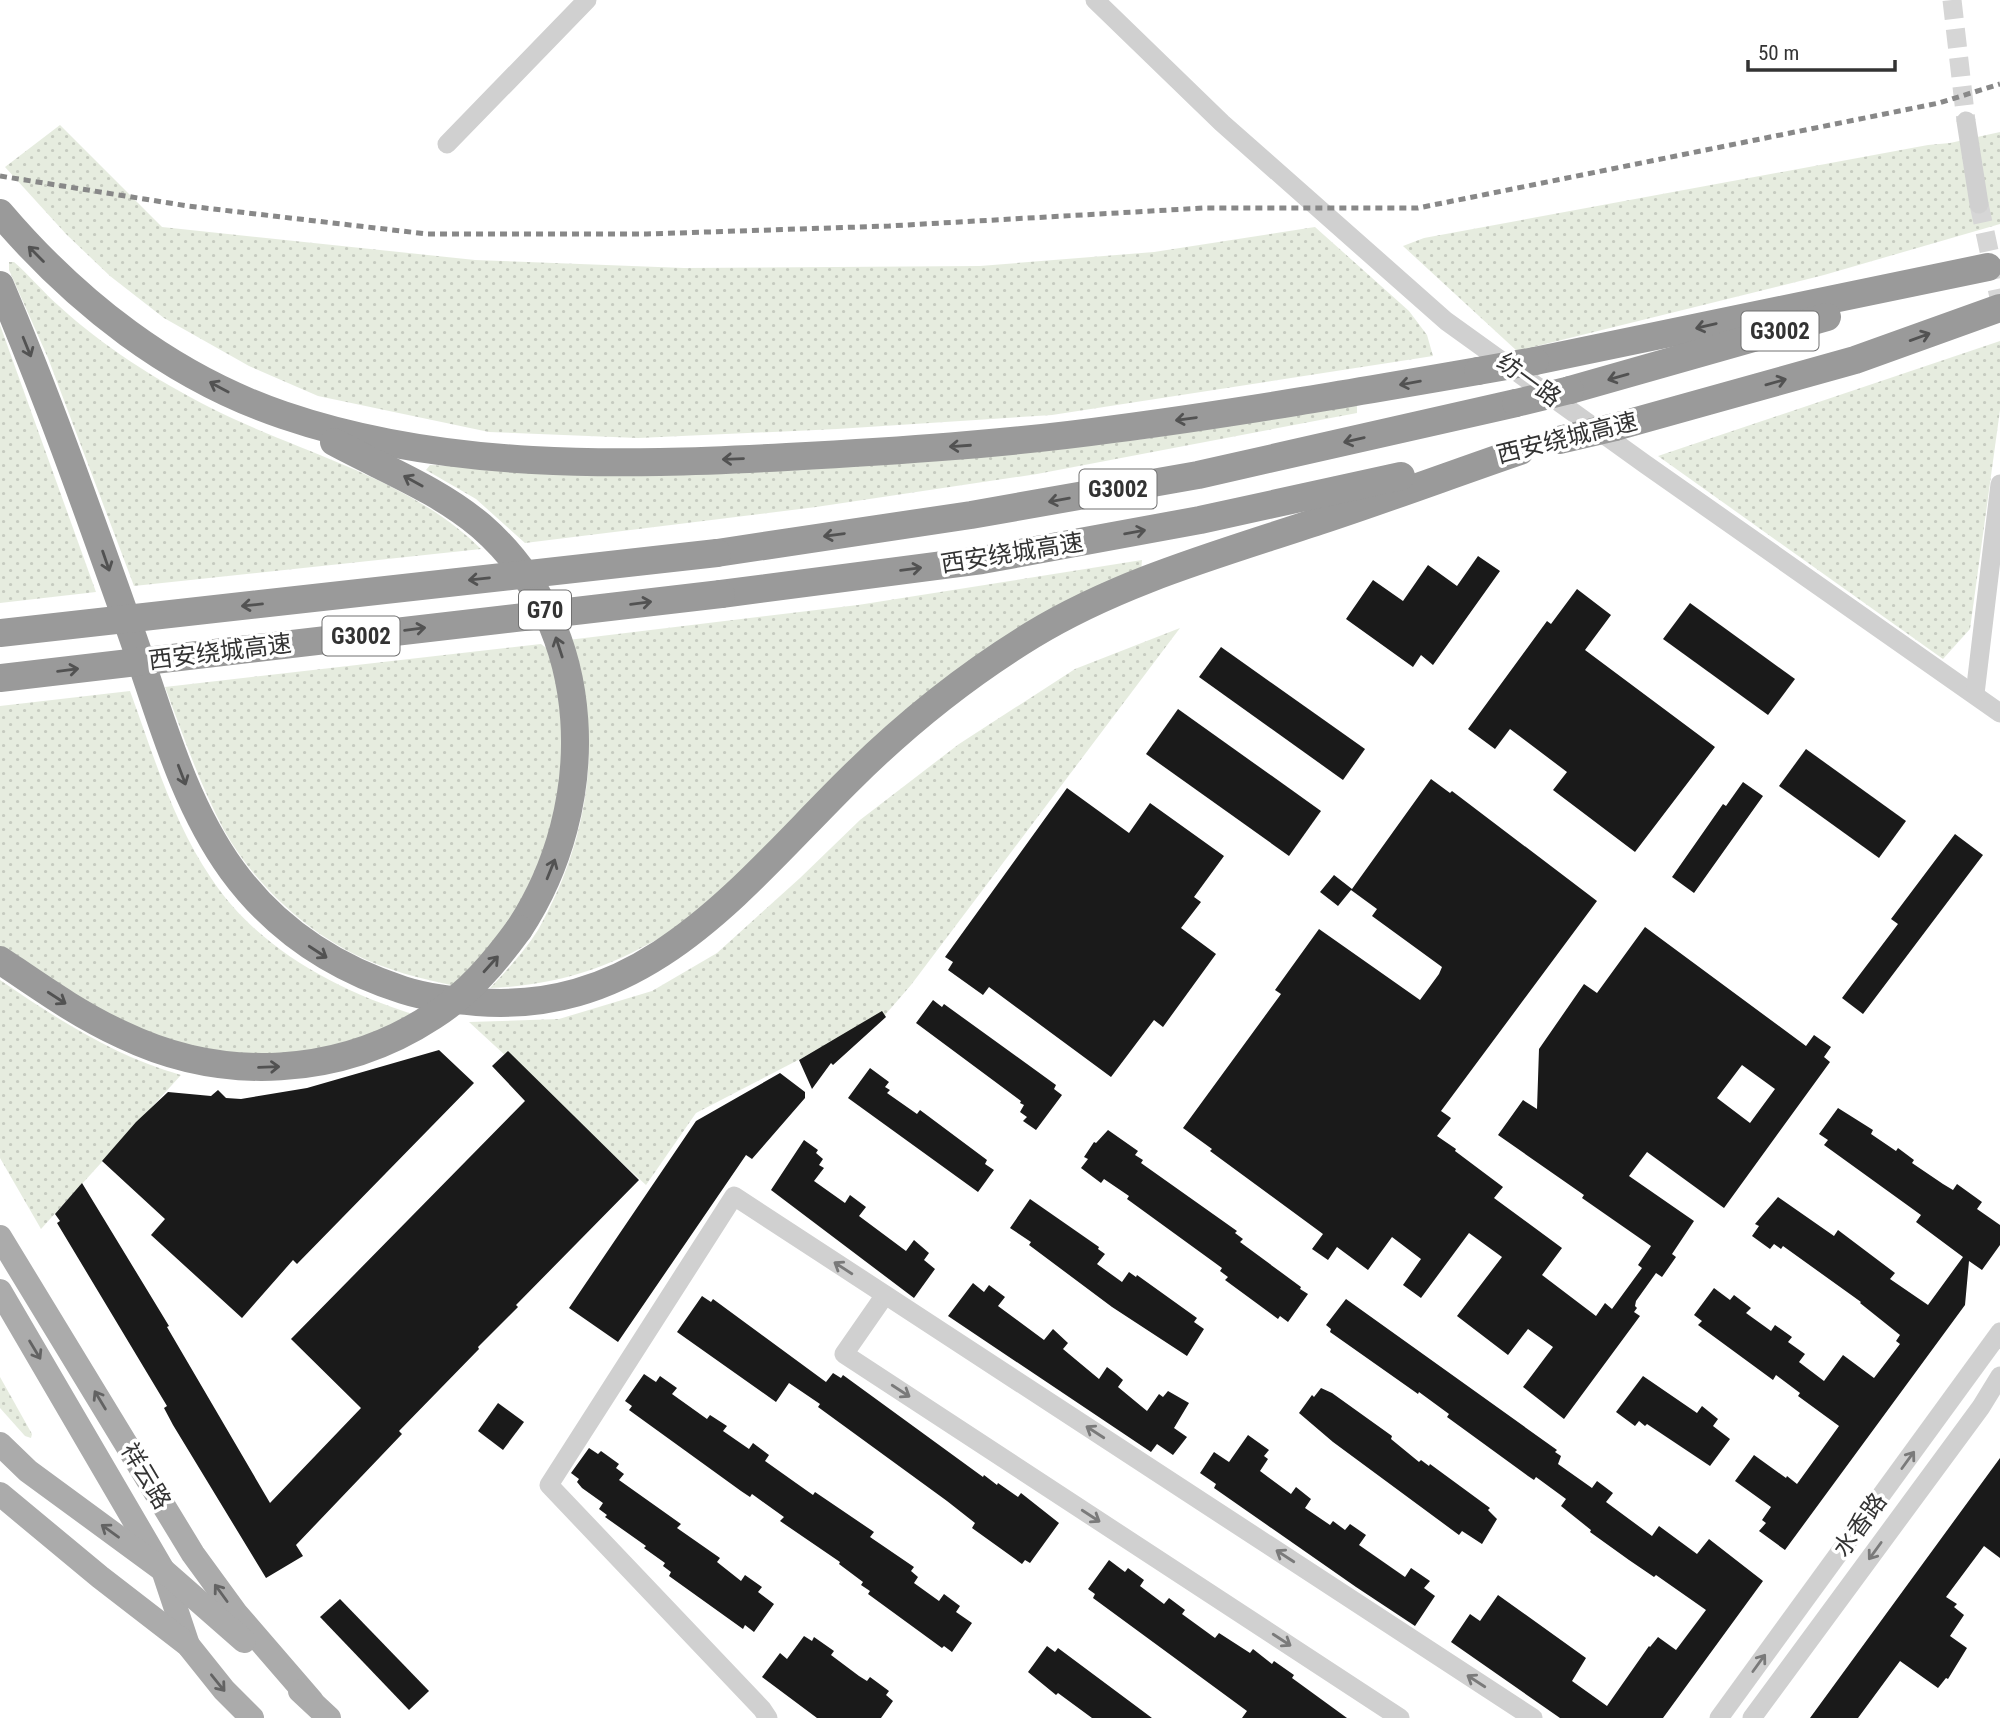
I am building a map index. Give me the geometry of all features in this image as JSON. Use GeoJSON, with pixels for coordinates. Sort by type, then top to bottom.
{"type":"FeatureCollection","features":[{"type":"Feature","properties":{"kind":"highway","name":"G70"},"geometry":{"type":"LineString","coordinates":[[0,213],[56,274],[124,331],[197,376],[410,479],[464,513],[500,545],[530,583],[556,637],[568,677],[575,728],[576,769],[567,825],[558,852],[542,891],[519,929],[479,978],[447,1006],[419,1025],[361,1052],[320,1062],[278,1067],[254,1068],[206,1063],[156,1049],[97,1023],[0,960]]}},
{"type":"Feature","properties":{"kind":"highway"},"geometry":{"type":"LineString","coordinates":[[282,415],[334,431],[385,442],[441,452],[499,458],[731,460],[972,445],[1112,430],[1237,412],[1535,361],[1994,265]]}},
{"type":"Feature","properties":{"kind":"highway","name":"西安绕城高速"},"geometry":{"type":"LineString","coordinates":[[0,633],[717,553],[971,516],[1198,475],[1570,390],[1781,331],[1994,265]]}},
{"type":"Feature","properties":{"kind":"highway"},"geometry":{"type":"LineString","coordinates":[[0,285],[65,445],[183,778],[196,810],[218,849],[264,909],[307,944],[330,959],[373,980],[443,1000],[499,1004],[556,997],[614,979],[651,962],[685,939],[720,909],[846,783],[911,723],[983,668],[1034,634],[1101,598],[1188,563],[1318,522],[1521,450]]}},
{"type":"Feature","properties":{"kind":"highway","name":"西安绕城高速"},"geometry":{"type":"LineString","coordinates":[[0,678],[721,594],[982,560],[1200,520],[1615,427],[1856,360],[2000,308]]}},
{"type":"Feature","properties":{"kind":"main road","name":"祥云路"},"geometry":{"type":"LineString","coordinates":[[0,1237],[193,1554],[236,1613],[321,1710]]}},
{"type":"Feature","properties":{"kind":"main road","name":"祥云路"},"geometry":{"type":"LineString","coordinates":[[0,1291],[163,1570],[188,1645]]}},
{"type":"Feature","properties":{"kind":"main road"},"geometry":{"type":"LineString","coordinates":[[0,1444],[28,1471],[163,1570],[321,1710]]}},
{"type":"Feature","properties":{"kind":"main road"},"geometry":{"type":"LineString","coordinates":[[0,1494],[188,1645],[224,1690],[252,1718]]}},
{"type":"Feature","properties":{"kind":"street"},"geometry":{"type":"LineString","coordinates":[[447,144],[587,0]]}},
{"type":"Feature","properties":{"kind":"street","name":"纺一路"},"geometry":{"type":"LineString","coordinates":[[1095,0],[1222,123],[1446,321],[2000,713]]}},
{"type":"Feature","properties":{"kind":"street"},"geometry":{"type":"LineString","coordinates":[[1966,121],[1979,204]]}},
{"type":"Feature","properties":{"kind":"street"},"geometry":{"type":"LineString","coordinates":[[1975,694],[2000,484]]}},
{"type":"Feature","properties":{"kind":"street"},"geometry":{"type":"LineString","coordinates":[[768,1718],[549,1485],[734,1196],[1533,1718]]}},
{"type":"Feature","properties":{"kind":"street"},"geometry":{"type":"LineString","coordinates":[[885,1295],[844,1354],[1400,1718]]}},
{"type":"Feature","properties":{"kind":"street","name":"水香路"},"geometry":{"type":"LineString","coordinates":[[1719,1718],[2000,1332]]}},
{"type":"Feature","properties":{"kind":"street","name":"水香路"},"geometry":{"type":"LineString","coordinates":[[1752,1718],[1981,1407],[2000,1376]]}},
{"type":"Feature","properties":{"kind":"shaded area"},"geometry":{"type":"Polygon","coordinates":[[[60,125],[162,227],[475,260],[684,268],[980,266],[1154,252],[1315,227],[1409,311],[1427,335],[1433,356],[1052,415],[638,438],[489,432],[318,396],[249,366],[164,318],[110,276],[66,234],[5,167],[60,125]]]}},
{"type":"Feature","properties":{"kind":"shaded area"},"geometry":{"type":"Polygon","coordinates":[[[2000,132],[2000,224],[1824,275],[1517,351],[1403,246],[1424,238],[2000,132]]]}},
{"type":"Feature","properties":{"kind":"shaded area"},"geometry":{"type":"Polygon","coordinates":[[[9,262],[14,262],[53,301],[93,335],[150,374],[243,423],[386,484],[420,502],[452,524],[481,549],[134,586],[48,358],[9,270],[9,262]]]}},
{"type":"Feature","properties":{"kind":"shaded area"},"geometry":{"type":"Polygon","coordinates":[[[0,325],[96,592],[0,603],[0,325]]]}},
{"type":"Feature","properties":{"kind":"shaded area"},"geometry":{"type":"Polygon","coordinates":[[[2000,341],[2000,410],[1970,629],[1943,659],[1658,456],[2000,341]]]}},
{"type":"Feature","properties":{"kind":"shaded area"},"geometry":{"type":"Polygon","coordinates":[[[1357,405],[1357,413],[1037,474],[816,507],[525,543],[476,499],[426,470],[430,465],[650,474],[893,463],[1144,439],[1357,405]]]}},
{"type":"Feature","properties":{"kind":"shaded area"},"geometry":{"type":"Polygon","coordinates":[[[1142,560],[1141,571],[1076,598],[673,930],[629,954],[585,972],[540,983],[490,988],[522,953],[538,930],[569,861],[580,825],[589,750],[587,713],[580,676],[568,640],[858,605],[1142,560]]]}},
{"type":"Feature","properties":{"kind":"shaded area"},"geometry":{"type":"Polygon","coordinates":[[[1180,628],[911,985],[885,1015],[696,1113],[646,1185],[469,1022],[559,1019],[652,991],[717,953],[860,820],[959,744],[1075,669],[1180,628]]]}},
{"type":"Feature","properties":{"kind":"shaded area"},"geometry":{"type":"Polygon","coordinates":[[[541,644],[549,650],[567,736],[558,817],[517,915],[456,986],[404,973],[354,954],[316,931],[280,902],[249,868],[224,830],[192,760],[165,687],[541,644]]]}},
{"type":"Feature","properties":{"kind":"shaded area"},"geometry":{"type":"Polygon","coordinates":[[[130,691],[175,811],[211,878],[230,903],[275,946],[301,964],[356,993],[415,1015],[347,1045],[273,1058],[185,1048],[110,1016],[0,947],[0,706],[130,691]]]}},
{"type":"Feature","properties":{"kind":"shaded area"},"geometry":{"type":"Polygon","coordinates":[[[0,980],[43,1009],[109,1047],[181,1075],[41,1229],[0,1158],[0,980]]]}},
{"type":"Feature","properties":{"kind":"shaded area"},"geometry":{"type":"Polygon","coordinates":[[[0,1377],[32,1434],[31,1438],[25,1436],[0,1408],[0,1377]]]}},
{"type":"Feature","properties":{"kind":"building"},"geometry":{"type":"Polygon","coordinates":[[[1478,556],[1500,571],[1433,665],[1421,655],[1413,667],[1346,619],[1373,580],[1403,601],[1428,565],[1457,586],[1478,556]]]}},
{"type":"Feature","properties":{"kind":"building"},"geometry":{"type":"Polygon","coordinates":[[[1577,589],[1611,615],[1585,650],[1715,747],[1635,852],[1553,790],[1567,772],[1510,729],[1495,749],[1468,729],[1547,621],[1551,624],[1577,589]]]}},
{"type":"Feature","properties":{"kind":"building"},"geometry":{"type":"Polygon","coordinates":[[[1690,603],[1795,679],[1768,715],[1663,639],[1690,603]]]}},
{"type":"Feature","properties":{"kind":"building"},"geometry":{"type":"Polygon","coordinates":[[[1221,647],[1365,749],[1343,780],[1199,677],[1221,647]]]}},
{"type":"Feature","properties":{"kind":"building"},"geometry":{"type":"Polygon","coordinates":[[[1178,709],[1321,811],[1289,856],[1146,754],[1178,709]]]}},
{"type":"Feature","properties":{"kind":"building"},"geometry":{"type":"Polygon","coordinates":[[[1806,749],[1906,821],[1879,858],[1779,786],[1806,749]]]}},
{"type":"Feature","properties":{"kind":"building"},"geometry":{"type":"Polygon","coordinates":[[[1431,779],[1450,793],[1452,791],[1597,901],[1441,1111],[1451,1118],[1437,1136],[1503,1187],[1494,1198],[1562,1248],[1542,1275],[1596,1316],[1605,1303],[1612,1309],[1642,1268],[1638,1265],[1651,1246],[1498,1135],[1523,1100],[1537,1109],[1539,1049],[1584,984],[1597,993],[1645,927],[1806,1046],[1814,1035],[1831,1047],[1824,1057],[1830,1062],[1724,1208],[1647,1152],[1629,1176],[1694,1221],[1672,1254],[1676,1257],[1662,1277],[1656,1273],[1636,1301],[1637,1308],[1634,1312],[1640,1316],[1564,1419],[1523,1387],[1553,1347],[1528,1329],[1508,1355],[1457,1316],[1502,1257],[1469,1233],[1421,1298],[1403,1285],[1421,1259],[1392,1237],[1368,1270],[1337,1247],[1328,1260],[1312,1249],[1323,1234],[1183,1128],[1281,994],[1275,990],[1319,929],[1420,1000],[1439,974],[1442,967],[1372,916],[1377,909],[1351,890],[1338,906],[1320,892],[1334,875],[1352,889],[1431,779]],[[1742,1065],[1717,1098],[1750,1123],[1775,1089],[1742,1065]]]}},
{"type":"Feature","properties":{"kind":"building"},"geometry":{"type":"Polygon","coordinates":[[[1743,782],[1763,796],[1694,893],[1672,877],[1723,804],[1726,806],[1743,782]]]}},
{"type":"Feature","properties":{"kind":"building"},"geometry":{"type":"Polygon","coordinates":[[[1067,788],[1129,833],[1150,803],[1224,856],[1194,897],[1201,902],[1181,928],[1216,954],[1163,1027],[1154,1020],[1111,1077],[989,987],[983,995],[948,970],[953,962],[945,957],[1067,788]]]}},
{"type":"Feature","properties":{"kind":"building"},"geometry":{"type":"Polygon","coordinates":[[[1955,834],[1983,855],[1863,1014],[1842,998],[1898,924],[1891,919],[1955,834]]]}},
{"type":"Feature","properties":{"kind":"building"},"geometry":{"type":"Polygon","coordinates":[[[933,1000],[942,1007],[944,1004],[1056,1085],[1054,1089],[1062,1095],[1036,1130],[1023,1121],[1027,1117],[1020,1112],[1024,1105],[1021,1101],[916,1023],[933,1000]]]}},
{"type":"Feature","properties":{"kind":"building"},"geometry":{"type":"Polygon","coordinates":[[[882,1011],[886,1017],[833,1065],[831,1063],[812,1089],[799,1060],[882,1011]]]}},
{"type":"Feature","properties":{"kind":"building"},"geometry":{"type":"Polygon","coordinates":[[[439,1050],[474,1083],[297,1264],[293,1260],[242,1318],[151,1235],[165,1219],[102,1161],[136,1122],[168,1092],[211,1096],[218,1090],[226,1098],[241,1099],[307,1088],[439,1050]]]}},
{"type":"Feature","properties":{"kind":"building"},"geometry":{"type":"Polygon","coordinates":[[[508,1051],[639,1180],[516,1305],[518,1307],[479,1349],[399,1431],[402,1434],[296,1545],[303,1556],[266,1578],[173,1425],[164,1408],[167,1406],[57,1223],[60,1221],[55,1214],[82,1183],[169,1326],[167,1327],[270,1503],[361,1408],[291,1339],[525,1101],[492,1066],[508,1051]]]}},
{"type":"Feature","properties":{"kind":"building"},"geometry":{"type":"Polygon","coordinates":[[[870,1068],[889,1082],[885,1087],[890,1090],[887,1093],[917,1114],[920,1110],[987,1160],[985,1164],[994,1170],[978,1192],[848,1098],[870,1068]]]}},
{"type":"Feature","properties":{"kind":"building"},"geometry":{"type":"Polygon","coordinates":[[[780,1073],[805,1092],[805,1098],[752,1159],[746,1155],[618,1342],[569,1308],[696,1121],[780,1073]]]}},
{"type":"Feature","properties":{"kind":"building"},"geometry":{"type":"Polygon","coordinates":[[[1838,1108],[1873,1130],[1871,1134],[1896,1151],[1898,1148],[1914,1160],[1912,1163],[1943,1184],[1953,1190],[1957,1184],[1982,1202],[1977,1209],[2000,1225],[2000,1245],[1982,1270],[1969,1261],[1965,1305],[1785,1550],[1759,1531],[1766,1523],[1762,1520],[1771,1507],[1735,1481],[1754,1455],[1797,1484],[1839,1426],[1798,1396],[1800,1393],[1776,1375],[1773,1380],[1698,1325],[1702,1321],[1694,1315],[1714,1288],[1730,1300],[1734,1295],[1751,1308],[1746,1313],[1771,1331],[1775,1325],[1792,1337],[1788,1342],[1805,1354],[1799,1362],[1824,1381],[1843,1355],[1874,1378],[1900,1344],[1896,1341],[1900,1335],[1861,1302],[1783,1246],[1781,1249],[1774,1244],[1770,1249],[1752,1236],[1759,1226],[1755,1224],[1778,1197],[1834,1236],[1838,1230],[1895,1273],[1890,1279],[1928,1305],[1963,1257],[1916,1222],[1921,1215],[1824,1145],[1828,1140],[1819,1134],[1838,1108]]]}},
{"type":"Feature","properties":{"kind":"building"},"geometry":{"type":"Polygon","coordinates":[[[1108,1130],[1138,1151],[1135,1155],[1143,1160],[1141,1163],[1237,1231],[1235,1233],[1243,1239],[1240,1242],[1308,1294],[1288,1322],[1280,1316],[1278,1319],[1225,1280],[1228,1277],[1220,1271],[1222,1268],[1127,1199],[1129,1196],[1104,1179],[1101,1183],[1081,1168],[1088,1159],[1084,1157],[1094,1142],[1108,1130]]]}},
{"type":"Feature","properties":{"kind":"building"},"geometry":{"type":"Polygon","coordinates":[[[804,1140],[818,1150],[816,1153],[823,1159],[819,1165],[824,1168],[814,1181],[845,1203],[850,1195],[866,1207],[859,1216],[906,1251],[914,1240],[929,1253],[924,1260],[935,1269],[914,1298],[771,1190],[804,1140]]]}},
{"type":"Feature","properties":{"kind":"building"},"geometry":{"type":"Polygon","coordinates":[[[1030,1199],[1099,1247],[1105,1254],[1097,1264],[1122,1282],[1129,1272],[1136,1277],[1137,1275],[1197,1318],[1194,1322],[1204,1329],[1187,1356],[1112,1307],[1010,1228],[1030,1199]]]}},
{"type":"Feature","properties":{"kind":"building"},"geometry":{"type":"Polygon","coordinates":[[[973,1283],[984,1292],[989,1285],[1005,1297],[998,1306],[1044,1340],[1053,1329],[1068,1343],[1063,1349],[1099,1379],[1107,1367],[1123,1380],[1118,1387],[1147,1411],[1159,1394],[1163,1397],[1168,1391],[1189,1403],[1174,1428],[1187,1437],[1173,1455],[1157,1444],[1151,1452],[948,1316],[973,1283]]]}},
{"type":"Feature","properties":{"kind":"building"},"geometry":{"type":"Polygon","coordinates":[[[702,1296],[711,1302],[713,1299],[826,1382],[833,1373],[841,1378],[843,1375],[983,1477],[984,1475],[1018,1497],[1021,1493],[1059,1523],[1030,1563],[1025,1560],[1022,1564],[972,1528],[975,1523],[947,1501],[789,1383],[776,1402],[677,1332],[702,1296]]]}},
{"type":"Feature","properties":{"kind":"building"},"geometry":{"type":"Polygon","coordinates":[[[1346,1299],[1557,1450],[1555,1452],[1561,1456],[1558,1464],[1592,1488],[1597,1481],[1613,1493],[1606,1502],[1652,1536],[1659,1526],[1697,1554],[1709,1539],[1763,1581],[1663,1718],[1560,1718],[1451,1642],[1470,1614],[1480,1621],[1498,1595],[1586,1658],[1572,1681],[1607,1706],[1658,1637],[1676,1650],[1706,1610],[1590,1532],[1591,1530],[1561,1506],[1566,1499],[1536,1477],[1534,1480],[1528,1476],[1447,1417],[1449,1414],[1419,1392],[1418,1394],[1330,1332],[1331,1329],[1326,1325],[1346,1299]]]}},
{"type":"Feature","properties":{"kind":"building"},"geometry":{"type":"Polygon","coordinates":[[[644,1374],[656,1382],[660,1376],[677,1388],[672,1394],[707,1419],[710,1415],[727,1426],[723,1431],[749,1449],[753,1443],[769,1455],[765,1461],[813,1495],[815,1492],[874,1532],[870,1537],[914,1567],[911,1571],[918,1577],[914,1583],[939,1601],[944,1594],[960,1606],[956,1612],[972,1623],[952,1652],[944,1646],[942,1648],[868,1594],[870,1591],[861,1585],[863,1582],[839,1564],[840,1562],[780,1521],[784,1517],[752,1494],[750,1497],[741,1491],[629,1410],[632,1406],[625,1401],[644,1374]]]}},
{"type":"Feature","properties":{"kind":"building"},"geometry":{"type":"Polygon","coordinates":[[[1643,1376],[1697,1413],[1702,1406],[1718,1419],[1713,1426],[1730,1439],[1710,1466],[1647,1424],[1645,1426],[1639,1421],[1635,1426],[1616,1412],[1643,1376]]]}},
{"type":"Feature","properties":{"kind":"building"},"geometry":{"type":"Polygon","coordinates":[[[1321,1388],[1392,1436],[1391,1439],[1419,1462],[1421,1460],[1429,1466],[1430,1464],[1490,1508],[1488,1510],[1497,1519],[1482,1544],[1462,1531],[1459,1535],[1333,1442],[1299,1413],[1312,1395],[1314,1397],[1321,1388]]]}},
{"type":"Feature","properties":{"kind":"building"},"geometry":{"type":"Polygon","coordinates":[[[498,1403],[524,1422],[503,1450],[478,1431],[498,1403]]]}},
{"type":"Feature","properties":{"kind":"building"},"geometry":{"type":"Polygon","coordinates":[[[1248,1435],[1269,1450],[1264,1456],[1268,1459],[1260,1471],[1291,1494],[1296,1487],[1311,1499],[1305,1508],[1330,1525],[1333,1521],[1345,1530],[1350,1524],[1366,1535],[1359,1545],[1405,1577],[1411,1568],[1430,1581],[1424,1588],[1435,1596],[1415,1626],[1214,1488],[1216,1484],[1200,1473],[1214,1452],[1229,1462],[1248,1435]]]}},
{"type":"Feature","properties":{"kind":"building"},"geometry":{"type":"Polygon","coordinates":[[[589,1448],[598,1454],[601,1451],[619,1464],[616,1468],[624,1474],[619,1480],[681,1524],[677,1528],[720,1558],[717,1562],[741,1581],[745,1575],[762,1587],[758,1592],[774,1604],[754,1632],[745,1625],[743,1629],[669,1576],[671,1572],[663,1566],[665,1563],[605,1517],[607,1515],[599,1509],[603,1503],[582,1488],[577,1482],[579,1479],[571,1473],[589,1448]]]}},
{"type":"Feature","properties":{"kind":"building"},"geometry":{"type":"Polygon","coordinates":[[[2000,1458],[2000,1558],[1984,1546],[1946,1597],[1957,1604],[1954,1607],[1964,1615],[1950,1636],[1967,1648],[1948,1679],[1938,1688],[1900,1661],[1858,1718],[1810,1718],[2000,1458]]]}},
{"type":"Feature","properties":{"kind":"building"},"geometry":{"type":"Polygon","coordinates":[[[1109,1560],[1125,1572],[1128,1568],[1144,1580],[1140,1586],[1164,1604],[1169,1598],[1185,1610],[1182,1614],[1215,1638],[1219,1633],[1250,1653],[1253,1649],[1272,1664],[1274,1661],[1294,1675],[1292,1678],[1347,1718],[1242,1718],[1247,1711],[1093,1598],[1095,1594],[1088,1589],[1109,1560]]]}},
{"type":"Feature","properties":{"kind":"building"},"geometry":{"type":"Polygon","coordinates":[[[340,1599],[429,1691],[409,1710],[320,1617],[340,1599]]]}},
{"type":"Feature","properties":{"kind":"building"},"geometry":{"type":"Polygon","coordinates":[[[804,1636],[812,1641],[814,1637],[834,1651],[831,1655],[859,1676],[867,1681],[870,1677],[889,1691],[886,1695],[893,1701],[881,1718],[817,1718],[762,1677],[780,1653],[787,1659],[804,1636]]]}},
{"type":"Feature","properties":{"kind":"building"},"geometry":{"type":"Polygon","coordinates":[[[1047,1646],[1055,1652],[1058,1648],[1152,1718],[1092,1718],[1058,1693],[1056,1695],[1028,1672],[1047,1646]]]}},
{"type":"Feature","properties":{"kind":"tunnel"},"geometry":{"type":"LineString","coordinates":[[1952,0],[1966,121]]}},
{"type":"Feature","properties":{"kind":"tunnel"},"geometry":{"type":"LineString","coordinates":[[1979,204],[2000,302]]}},
{"type":"Feature","properties":{"kind":"railway"},"geometry":{"type":"LineString","coordinates":[[0,176],[188,206],[427,234],[647,234],[889,226],[1204,208],[1418,208],[1939,103],[2000,84]]}}]}
